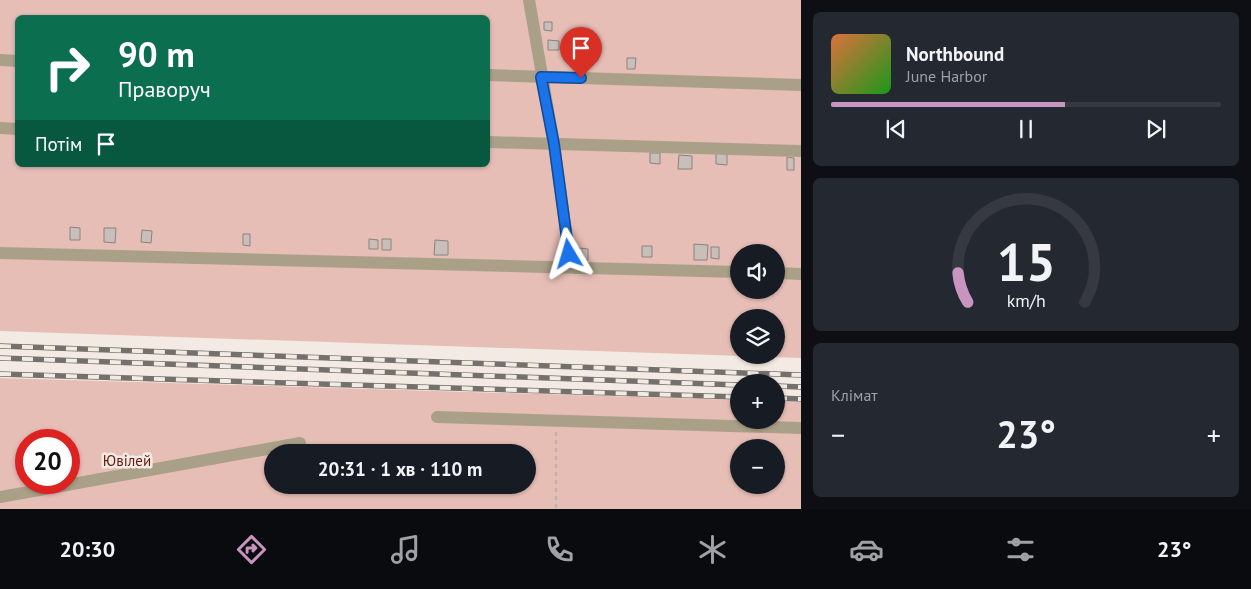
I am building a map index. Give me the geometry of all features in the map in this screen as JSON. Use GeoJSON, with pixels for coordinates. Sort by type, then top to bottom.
{"type":"FeatureCollection","features":[{"type":"Feature","properties":{"kind":"lane"},"geometry":{"type":"LineString","coordinates":[[529,0],[554,144],[569,254],[574,268]]}},
{"type":"Feature","properties":{"kind":"lane"},"geometry":{"type":"LineString","coordinates":[[0,60],[15,61]]}},
{"type":"Feature","properties":{"kind":"lane"},"geometry":{"type":"LineString","coordinates":[[490,76],[801,85]]}},
{"type":"Feature","properties":{"kind":"lane"},"geometry":{"type":"LineString","coordinates":[[0,128],[15,129]]}},
{"type":"Feature","properties":{"kind":"lane"},"geometry":{"type":"LineString","coordinates":[[490,142],[801,151]]}},
{"type":"Feature","properties":{"kind":"lane"},"geometry":{"type":"LineString","coordinates":[[0,253],[730,272]]}},
{"type":"Feature","properties":{"kind":"lane"},"geometry":{"type":"LineString","coordinates":[[785,273],[801,274]]}},
{"type":"Feature","properties":{"kind":"lane"},"geometry":{"type":"LineString","coordinates":[[437,417],[801,428]]}},
{"type":"Feature","properties":{"kind":"lane"},"geometry":{"type":"LineString","coordinates":[[0,497],[300,443]]}},
{"type":"Feature","properties":{"kind":"path"},"geometry":{"type":"LineString","coordinates":[[556,421],[556,509]]}},
{"type":"Feature","properties":{"kind":"green space"},"geometry":{"type":"Polygon","coordinates":[[[0,0],[801,0],[801,358],[785,357],[785,309],[730,309],[730,356],[0,331],[0,0]]]}},
{"type":"Feature","properties":{"kind":"green space","name":"Ювілей"},"geometry":{"type":"Polygon","coordinates":[[[0,378],[730,400],[730,429],[785,429],[785,401],[801,402],[801,509],[0,509],[0,378]]]}},
{"type":"Feature","properties":{"kind":"building"},"geometry":{"type":"Polygon","coordinates":[[[544,22],[552,22],[552,31],[544,30],[544,22]]]}},
{"type":"Feature","properties":{"kind":"building"},"geometry":{"type":"Polygon","coordinates":[[[548,40],[559,41],[559,50],[548,50],[548,40]]]}},
{"type":"Feature","properties":{"kind":"building"},"geometry":{"type":"Polygon","coordinates":[[[627,58],[636,58],[635,69],[627,69],[627,58]]]}},
{"type":"Feature","properties":{"kind":"building"},"geometry":{"type":"Polygon","coordinates":[[[650,153],[660,153],[660,164],[650,163],[650,153]]]}},
{"type":"Feature","properties":{"kind":"building"},"geometry":{"type":"Polygon","coordinates":[[[716,153],[727,154],[727,165],[716,164],[716,153]]]}},
{"type":"Feature","properties":{"kind":"building"},"geometry":{"type":"Polygon","coordinates":[[[679,155],[692,156],[692,169],[678,169],[679,155]]]}},
{"type":"Feature","properties":{"kind":"building"},"geometry":{"type":"Polygon","coordinates":[[[787,157],[794,158],[794,170],[787,170],[787,157]]]}},
{"type":"Feature","properties":{"kind":"building"},"geometry":{"type":"Polygon","coordinates":[[[70,227],[80,228],[80,240],[70,240],[70,227]]]}},
{"type":"Feature","properties":{"kind":"building"},"geometry":{"type":"Polygon","coordinates":[[[104,228],[116,228],[115,243],[104,242],[104,228]]]}},
{"type":"Feature","properties":{"kind":"building"},"geometry":{"type":"Polygon","coordinates":[[[142,230],[152,231],[151,243],[141,242],[142,230]]]}},
{"type":"Feature","properties":{"kind":"building"},"geometry":{"type":"Polygon","coordinates":[[[243,234],[250,234],[250,246],[243,245],[243,234]]]}},
{"type":"Feature","properties":{"kind":"building"},"geometry":{"type":"Polygon","coordinates":[[[369,239],[378,240],[378,249],[369,249],[369,239]]]}},
{"type":"Feature","properties":{"kind":"building"},"geometry":{"type":"Polygon","coordinates":[[[382,239],[391,239],[391,250],[382,250],[382,239]]]}},
{"type":"Feature","properties":{"kind":"building"},"geometry":{"type":"Polygon","coordinates":[[[435,240],[448,241],[448,255],[434,255],[435,240]]]}},
{"type":"Feature","properties":{"kind":"building"},"geometry":{"type":"Polygon","coordinates":[[[694,244],[708,245],[707,260],[694,260],[694,244]]]}},
{"type":"Feature","properties":{"kind":"building"},"geometry":{"type":"Polygon","coordinates":[[[642,246],[652,246],[652,257],[642,257],[642,246]]]}},
{"type":"Feature","properties":{"kind":"building"},"geometry":{"type":"Polygon","coordinates":[[[711,247],[719,247],[719,259],[711,258],[711,247]]]}},
{"type":"Feature","properties":{"kind":"building"},"geometry":{"type":"Polygon","coordinates":[[[579,248],[588,249],[588,260],[578,260],[579,248]]]}},
{"type":"Feature","properties":{"kind":"railway"},"geometry":{"type":"LineString","coordinates":[[0,346],[801,375]]}},
{"type":"Feature","properties":{"kind":"railway"},"geometry":{"type":"LineString","coordinates":[[0,358],[730,385]]}},
{"type":"Feature","properties":{"kind":"railway"},"geometry":{"type":"LineString","coordinates":[[0,374],[730,397]]}},
{"type":"Feature","properties":{"kind":"railway"},"geometry":{"type":"LineString","coordinates":[[785,386],[801,387]]}},
{"type":"Feature","properties":{"kind":"railway"},"geometry":{"type":"LineString","coordinates":[[785,398],[801,399]]}},
{"type":"Feature","properties":{"kind":"route"},"geometry":{"type":"LineString","coordinates":[[569,254],[554,144],[541,77],[581,78]]}}]}
